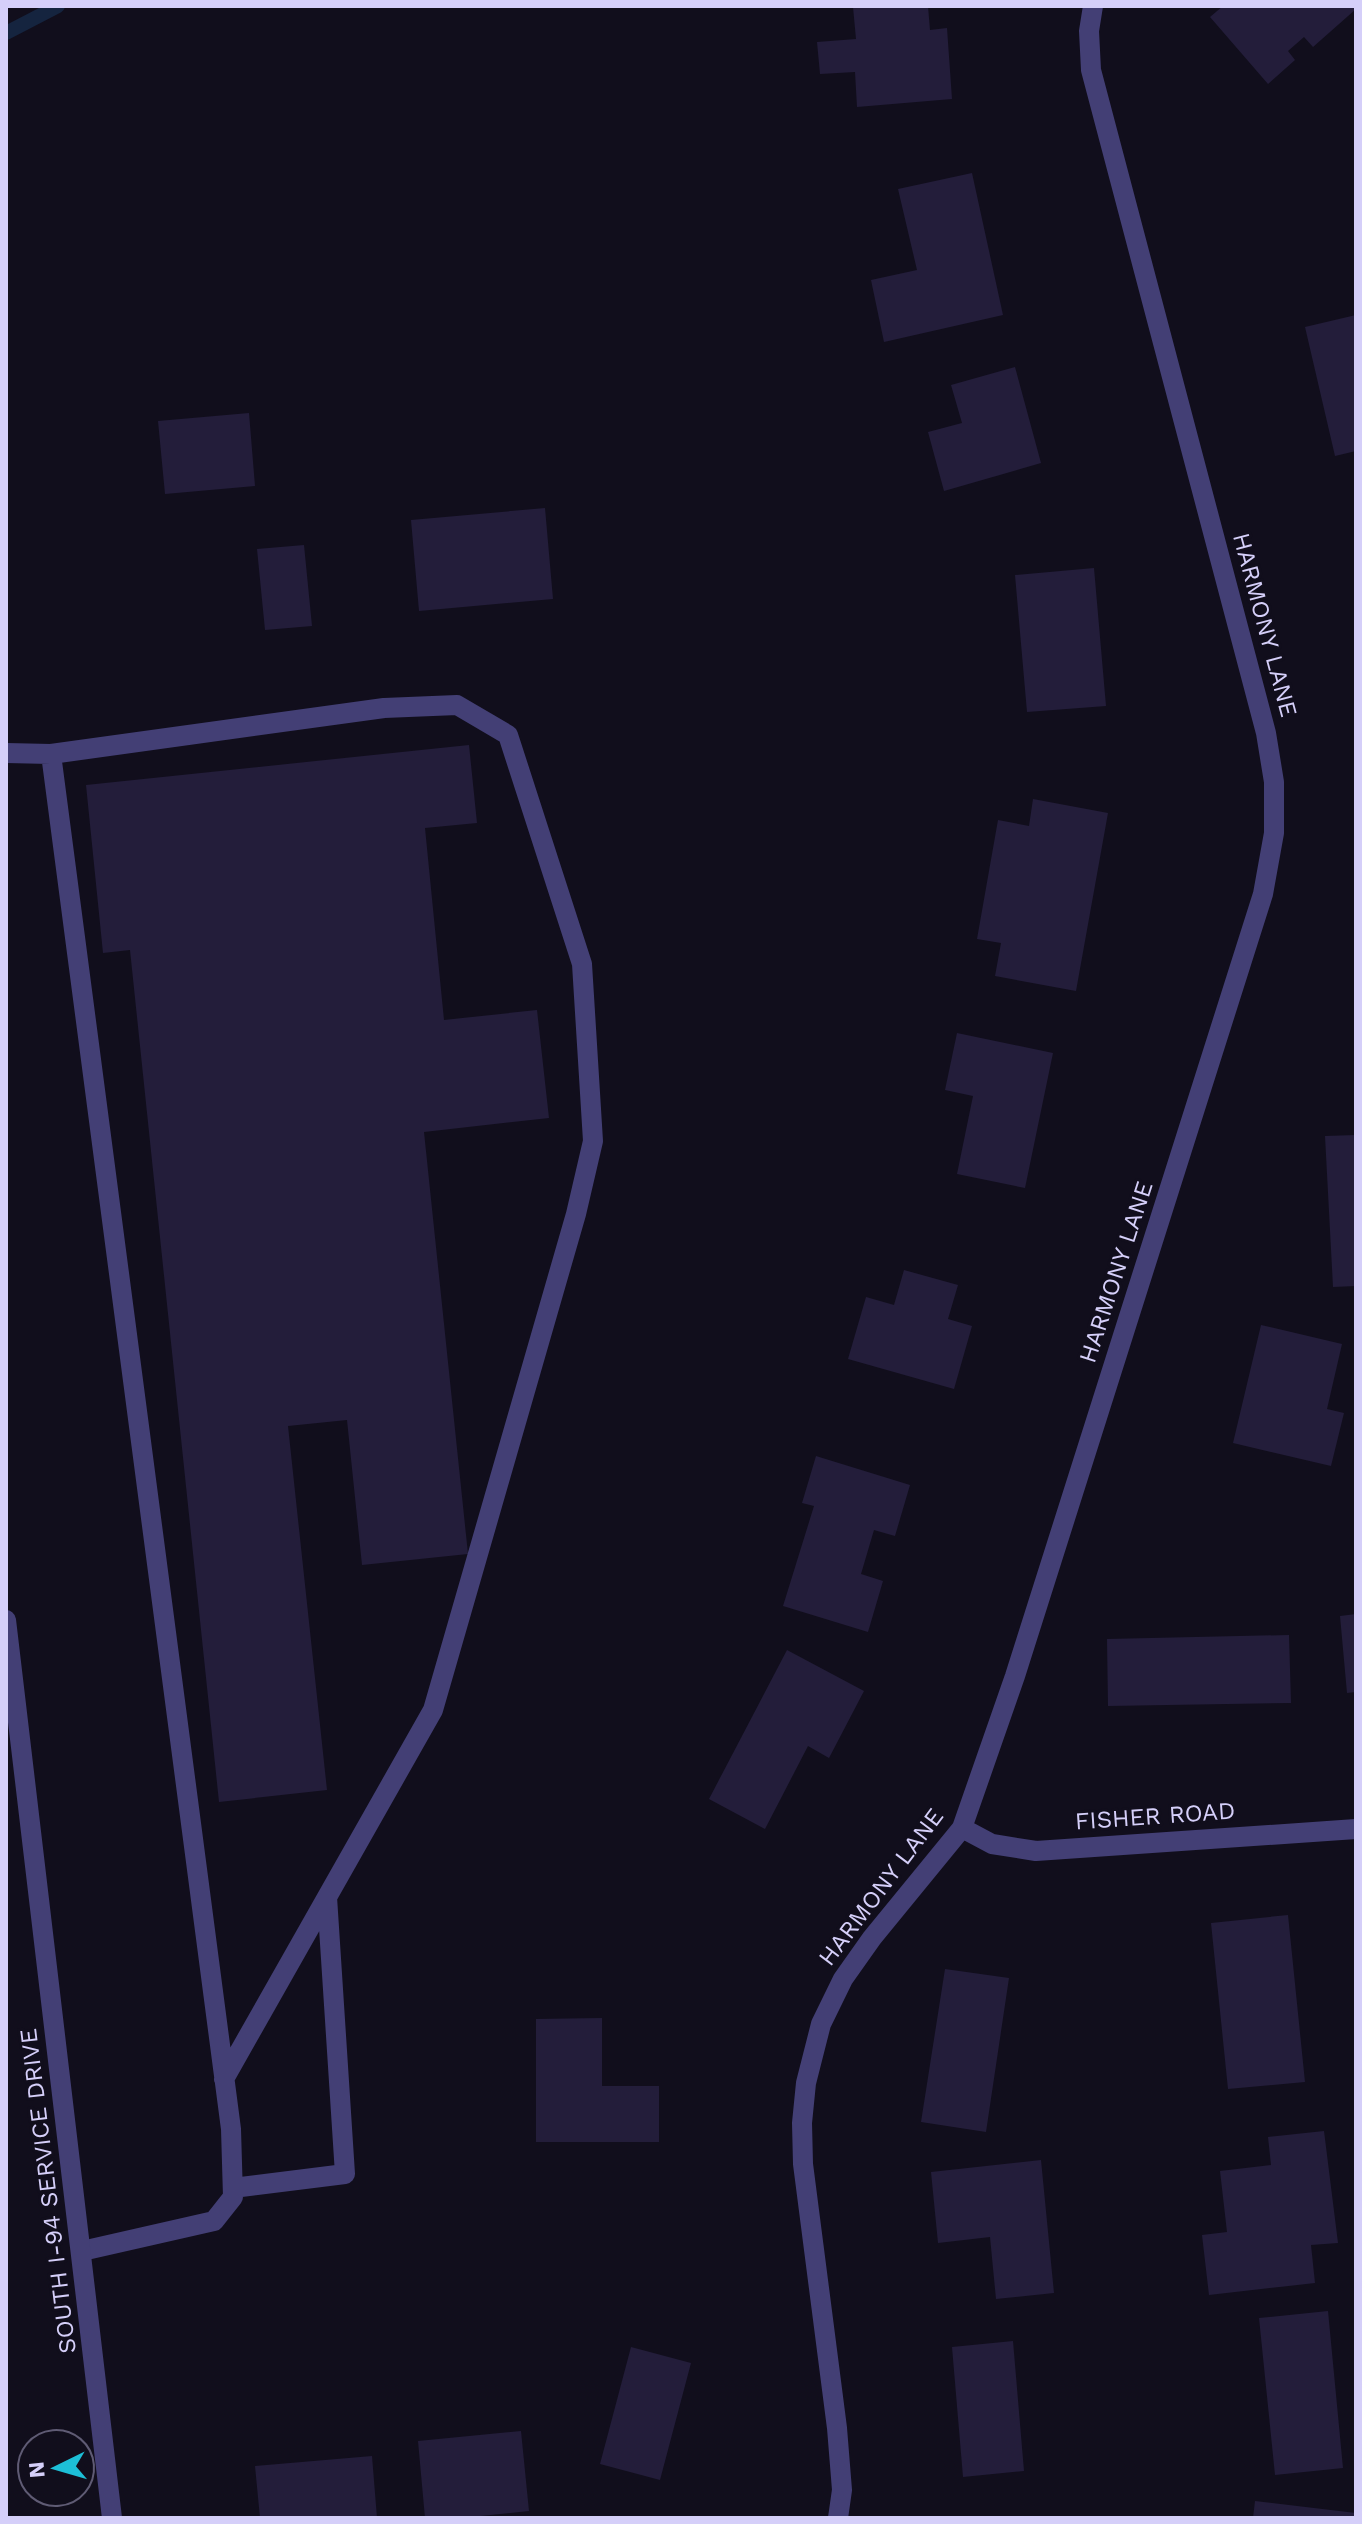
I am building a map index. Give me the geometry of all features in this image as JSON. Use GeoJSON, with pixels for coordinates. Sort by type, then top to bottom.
{"type":"FeatureCollection","features":[{"type":"Feature","properties":{"kind":"street","name":"HARMONY LANE"},"geometry":{"type":"LineString","coordinates":[[838,2518],[842,2490],[837,2428],[803,2164],[802,2123],[806,2083],[821,2024],[843,1979],[872,1938],[962,1828],[1015,1676],[1258,909],[1274,833],[1274,782],[1266,733],[1091,70],[1089,31],[1093,6]]}},
{"type":"Feature","properties":{"kind":"street"},"geometry":{"type":"LineString","coordinates":[[6,753],[51,754],[384,708],[457,705],[508,735],[582,964],[593,1141],[576,1214],[433,1710],[224,2079]]}},
{"type":"Feature","properties":{"kind":"street"},"geometry":{"type":"LineString","coordinates":[[51,754],[231,2129],[233,2188],[233,2197],[214,2221],[82,2251]]}},
{"type":"Feature","properties":{"kind":"street","name":"SOUTH I-94 SERVICE DRIVE"},"geometry":{"type":"LineString","coordinates":[[6,1620],[112,2518]]}},
{"type":"Feature","properties":{"kind":"street","name":"FISHER ROAD"},"geometry":{"type":"LineString","coordinates":[[962,1828],[992,1844],[1036,1851],[1356,1829]]}},
{"type":"Feature","properties":{"kind":"street"},"geometry":{"type":"LineString","coordinates":[[233,2188],[345,2174],[327,1897]]}},
{"type":"Feature","properties":{"kind":"building"},"geometry":{"type":"Polygon","coordinates":[[[928,6],[930,30],[947,28],[952,99],[857,107],[855,72],[820,74],[817,42],[856,39],[853,7],[928,6]]]}},
{"type":"Feature","properties":{"kind":"building"},"geometry":{"type":"Polygon","coordinates":[[[1223,6],[1356,6],[1356,9],[1313,47],[1304,37],[1288,51],[1295,60],[1268,84],[1210,17],[1223,6]]]}},
{"type":"Feature","properties":{"kind":"building"},"geometry":{"type":"Polygon","coordinates":[[[972,173],[1003,315],[884,342],[871,280],[917,270],[898,189],[972,173]]]}},
{"type":"Feature","properties":{"kind":"building"},"geometry":{"type":"Polygon","coordinates":[[[1356,315],[1356,451],[1335,456],[1305,327],[1356,315]]]}},
{"type":"Feature","properties":{"kind":"building"},"geometry":{"type":"Polygon","coordinates":[[[1015,367],[1041,463],[944,491],[928,432],[962,423],[951,385],[1015,367]]]}},
{"type":"Feature","properties":{"kind":"building"},"geometry":{"type":"Polygon","coordinates":[[[249,413],[255,486],[165,494],[158,421],[249,413]]]}},
{"type":"Feature","properties":{"kind":"building"},"geometry":{"type":"Polygon","coordinates":[[[545,508],[553,599],[419,611],[411,520],[545,508]]]}},
{"type":"Feature","properties":{"kind":"building"},"geometry":{"type":"Polygon","coordinates":[[[304,545],[312,626],[265,630],[257,549],[304,545]]]}},
{"type":"Feature","properties":{"kind":"building"},"geometry":{"type":"Polygon","coordinates":[[[1094,568],[1106,706],[1027,712],[1015,575],[1094,568]]]}},
{"type":"Feature","properties":{"kind":"building"},"geometry":{"type":"Polygon","coordinates":[[[469,745],[477,823],[425,828],[444,1020],[537,1010],[549,1118],[424,1132],[468,1554],[362,1565],[347,1420],[288,1426],[327,1790],[219,1802],[130,950],[103,953],[86,785],[469,745]]]}},
{"type":"Feature","properties":{"kind":"building"},"geometry":{"type":"Polygon","coordinates":[[[1033,799],[1108,813],[1076,991],[995,976],[1001,943],[977,939],[998,820],[1029,826],[1033,799]]]}},
{"type":"Feature","properties":{"kind":"building"},"geometry":{"type":"Polygon","coordinates":[[[957,1033],[1053,1053],[1025,1188],[957,1174],[973,1096],[945,1090],[957,1033]]]}},
{"type":"Feature","properties":{"kind":"building"},"geometry":{"type":"Polygon","coordinates":[[[1356,1135],[1356,1286],[1333,1287],[1325,1136],[1356,1135]]]}},
{"type":"Feature","properties":{"kind":"building"},"geometry":{"type":"Polygon","coordinates":[[[904,1270],[958,1285],[948,1319],[972,1326],[954,1389],[848,1359],[866,1297],[894,1305],[904,1270]]]}},
{"type":"Feature","properties":{"kind":"building"},"geometry":{"type":"Polygon","coordinates":[[[1261,1325],[1342,1344],[1327,1409],[1344,1413],[1331,1466],[1233,1443],[1261,1325]]]}},
{"type":"Feature","properties":{"kind":"building"},"geometry":{"type":"Polygon","coordinates":[[[816,1456],[910,1485],[895,1536],[874,1530],[861,1574],[883,1581],[868,1632],[783,1606],[814,1506],[802,1503],[816,1456]]]}},
{"type":"Feature","properties":{"kind":"building"},"geometry":{"type":"Polygon","coordinates":[[[1356,1614],[1356,1692],[1347,1693],[1340,1616],[1356,1614]]]}},
{"type":"Feature","properties":{"kind":"building"},"geometry":{"type":"Polygon","coordinates":[[[1289,1635],[1291,1703],[1108,1706],[1107,1639],[1289,1635]]]}},
{"type":"Feature","properties":{"kind":"building"},"geometry":{"type":"Polygon","coordinates":[[[787,1650],[864,1691],[829,1758],[808,1746],[765,1829],[709,1799],[787,1650]]]}},
{"type":"Feature","properties":{"kind":"building"},"geometry":{"type":"Polygon","coordinates":[[[1288,1915],[1305,2082],[1228,2089],[1211,1923],[1288,1915]]]}},
{"type":"Feature","properties":{"kind":"building"},"geometry":{"type":"Polygon","coordinates":[[[945,1969],[1009,1978],[986,2132],[921,2122],[945,1969]]]}},
{"type":"Feature","properties":{"kind":"building"},"geometry":{"type":"Polygon","coordinates":[[[602,2018],[602,2086],[659,2086],[659,2142],[536,2142],[536,2019],[602,2018]]]}},
{"type":"Feature","properties":{"kind":"building"},"geometry":{"type":"Polygon","coordinates":[[[1324,2131],[1338,2243],[1311,2245],[1315,2283],[1209,2295],[1202,2235],[1227,2232],[1220,2171],[1271,2165],[1268,2137],[1324,2131]]]}},
{"type":"Feature","properties":{"kind":"building"},"geometry":{"type":"Polygon","coordinates":[[[1041,2160],[1054,2293],[996,2299],[990,2237],[938,2243],[931,2172],[1041,2160]]]}},
{"type":"Feature","properties":{"kind":"building"},"geometry":{"type":"Polygon","coordinates":[[[1328,2311],[1343,2468],[1275,2475],[1259,2318],[1328,2311]]]}},
{"type":"Feature","properties":{"kind":"building"},"geometry":{"type":"Polygon","coordinates":[[[1013,2341],[1024,2471],[963,2477],[952,2347],[1013,2341]]]}},
{"type":"Feature","properties":{"kind":"building"},"geometry":{"type":"Polygon","coordinates":[[[631,2347],[691,2363],[660,2480],[600,2464],[631,2347]]]}},
{"type":"Feature","properties":{"kind":"building"},"geometry":{"type":"Polygon","coordinates":[[[521,2431],[529,2511],[461,2518],[425,2518],[418,2441],[521,2431]]]}},
{"type":"Feature","properties":{"kind":"building"},"geometry":{"type":"Polygon","coordinates":[[[372,2456],[377,2518],[260,2518],[255,2466],[372,2456]]]}},
{"type":"Feature","properties":{"kind":"building"},"geometry":{"type":"Polygon","coordinates":[[[1255,2501],[1356,2513],[1356,2518],[1253,2518],[1255,2501]]]}},
{"type":"Feature","properties":{"kind":"waterway"},"geometry":{"type":"LineString","coordinates":[[6,33],[58,6]]}}]}
